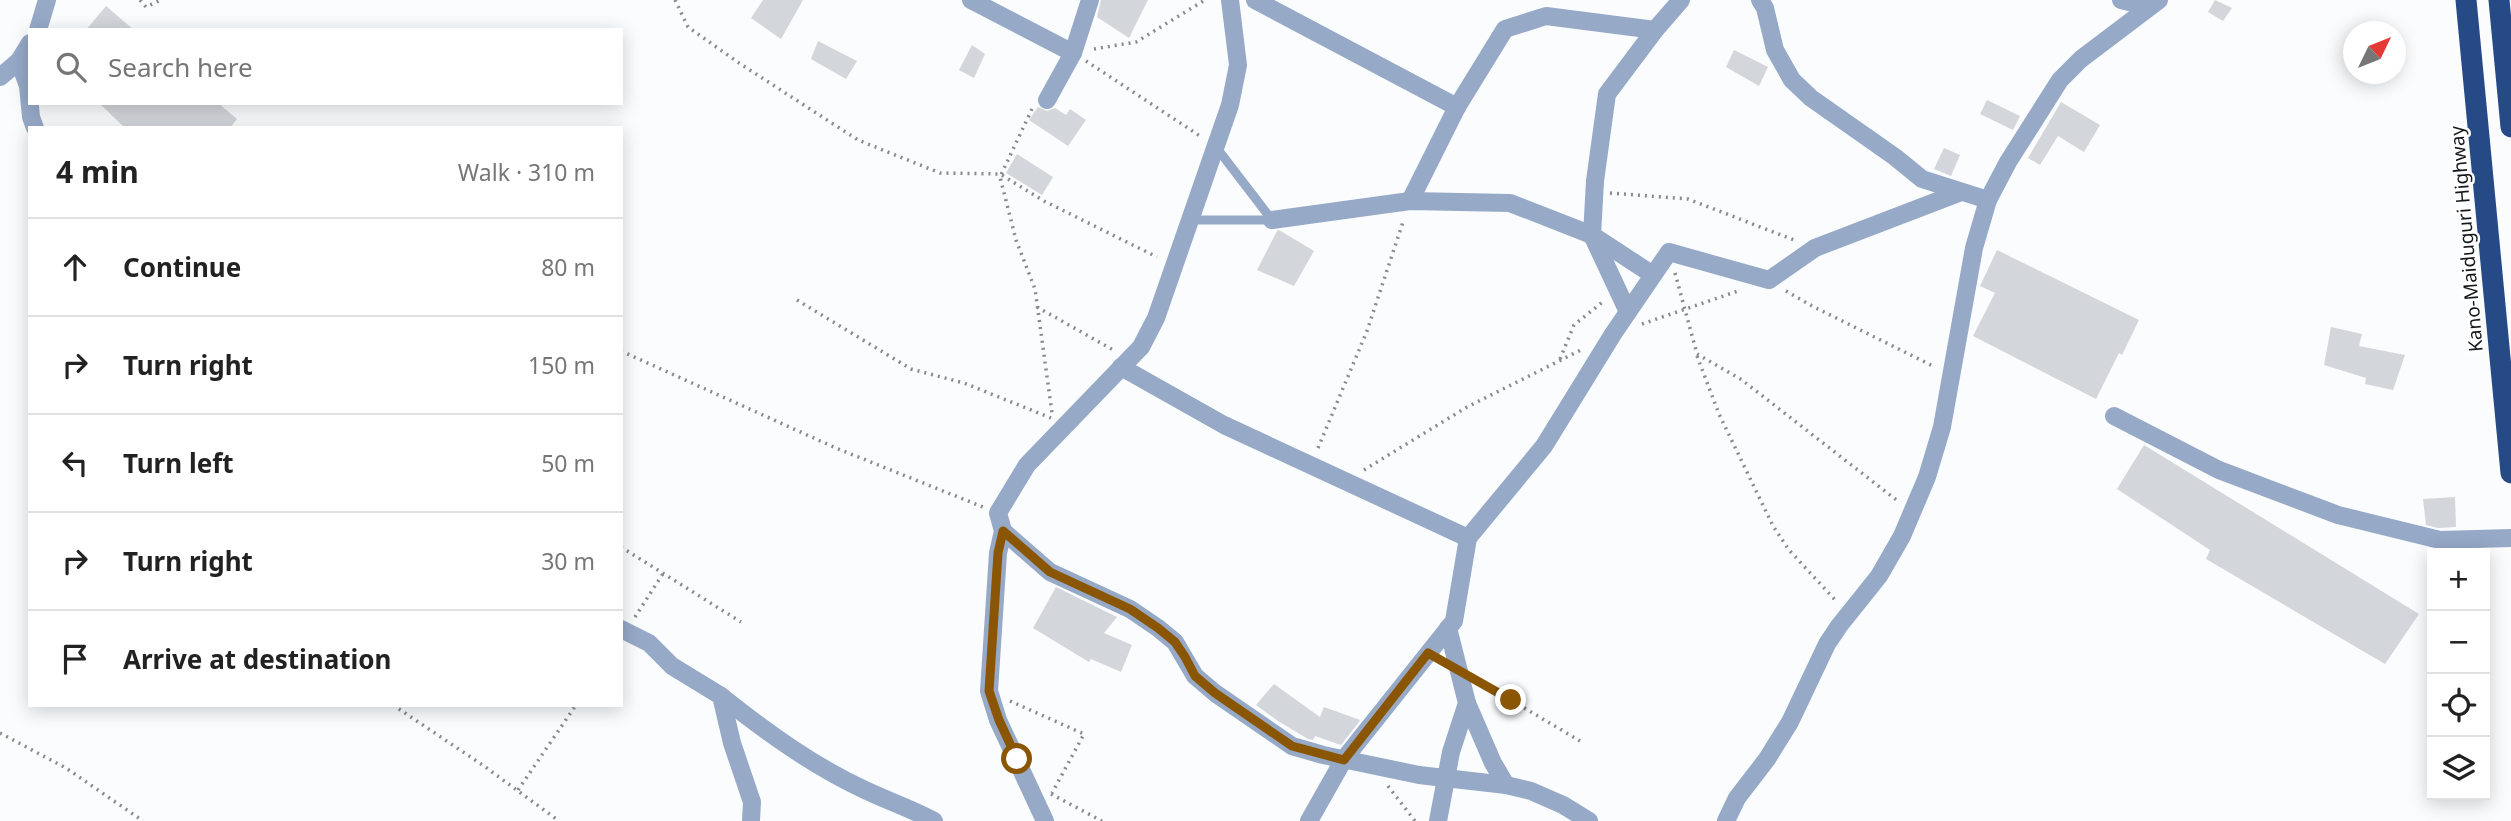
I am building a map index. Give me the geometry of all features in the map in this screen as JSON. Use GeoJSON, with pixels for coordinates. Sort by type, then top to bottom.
{"type":"FeatureCollection","features":[{"type":"Feature","properties":{"kind":"highway","name":"Kano-Maiduguri Highway"},"geometry":{"type":"LineString","coordinates":[[2466,0],[2511,474]]}},
{"type":"Feature","properties":{"kind":"highway"},"geometry":{"type":"LineString","coordinates":[[2499,0],[2508,61],[2511,127]]}},
{"type":"Feature","properties":{"kind":"street"},"geometry":{"type":"LineString","coordinates":[[39,28],[47,0]]}},
{"type":"Feature","properties":{"kind":"street"},"geometry":{"type":"LineString","coordinates":[[971,0],[1073,52]]}},
{"type":"Feature","properties":{"kind":"street"},"geometry":{"type":"LineString","coordinates":[[1049,97],[1073,52],[1090,0]]}},
{"type":"Feature","properties":{"kind":"street"},"geometry":{"type":"LineString","coordinates":[[1045,821],[1045,797],[999,720],[989,691],[1000,522],[1027,465],[1054,427],[1141,347],[1156,318],[1230,105],[1238,65],[1230,0]]}},
{"type":"Feature","properties":{"kind":"street"},"geometry":{"type":"LineString","coordinates":[[1255,0],[1457,107]]}},
{"type":"Feature","properties":{"kind":"street"},"geometry":{"type":"LineString","coordinates":[[1628,312],[1592,235],[1594,191],[1607,94],[1681,0]]}},
{"type":"Feature","properties":{"kind":"street"},"geometry":{"type":"LineString","coordinates":[[1760,0],[1765,8],[1775,50],[1792,80],[1811,98],[1895,156],[1922,179],[1988,200]]}},
{"type":"Feature","properties":{"kind":"street"},"geometry":{"type":"LineString","coordinates":[[2122,0],[2154,3]]}},
{"type":"Feature","properties":{"kind":"street"},"geometry":{"type":"LineString","coordinates":[[1726,821],[1737,798],[1767,759],[1790,722],[1817,662],[1849,614],[1880,576],[1927,477],[1942,427],[1975,248],[1988,200],[2008,162],[2060,80],[2081,59],[2154,3]]}},
{"type":"Feature","properties":{"kind":"street"},"geometry":{"type":"LineString","coordinates":[[1410,201],[1457,107],[1505,29],[1546,16],[1655,30]]}},
{"type":"Feature","properties":{"kind":"street"},"geometry":{"type":"LineString","coordinates":[[0,77],[19,61],[28,46]]}},
{"type":"Feature","properties":{"kind":"street"},"geometry":{"type":"LineString","coordinates":[[19,61],[28,86]]}},
{"type":"Feature","properties":{"kind":"street"},"geometry":{"type":"LineString","coordinates":[[30,105],[34,126]]}},
{"type":"Feature","properties":{"kind":"street"},"geometry":{"type":"LineString","coordinates":[[1308,821],[1344,760],[1454,621],[1468,538],[1544,446],[1613,334],[1669,252],[1769,280],[1815,248],[1961,192]]}},
{"type":"Feature","properties":{"kind":"street"},"geometry":{"type":"LineString","coordinates":[[1272,220],[1410,201],[1510,203],[1592,235],[1653,275]]}},
{"type":"Feature","properties":{"kind":"street"},"geometry":{"type":"LineString","coordinates":[[1125,363],[1224,425],[1468,538]]}},
{"type":"Feature","properties":{"kind":"street"},"geometry":{"type":"LineString","coordinates":[[2114,416],[2219,470],[2338,515],[2440,540],[2511,538]]}},
{"type":"Feature","properties":{"kind":"street"},"geometry":{"type":"LineString","coordinates":[[1000,522],[1050,572],[1130,609],[1158,628],[1175,642],[1195,676],[1292,746],[1344,760],[1531,791],[1563,805],[1589,821]]}},
{"type":"Feature","properties":{"kind":"street"},"geometry":{"type":"LineString","coordinates":[[1448,628],[1466,703],[1506,785]]}},
{"type":"Feature","properties":{"kind":"street"},"geometry":{"type":"LineString","coordinates":[[624,630],[649,643],[672,666],[721,696],[764,730],[864,790],[934,821]]}},
{"type":"Feature","properties":{"kind":"street"},"geometry":{"type":"LineString","coordinates":[[721,696],[732,743],[752,802],[751,821]]}},
{"type":"Feature","properties":{"kind":"street"},"geometry":{"type":"LineString","coordinates":[[1438,821],[1451,752],[1466,703]]}},
{"type":"Feature","properties":{"kind":"lane"},"geometry":{"type":"LineString","coordinates":[[1216,147],[1272,220]]}},
{"type":"Feature","properties":{"kind":"lane"},"geometry":{"type":"LineString","coordinates":[[1191,220],[1272,220]]}},
{"type":"Feature","properties":{"kind":"path"},"geometry":{"type":"LineString","coordinates":[[140,0],[146,7],[161,0]]}},
{"type":"Feature","properties":{"kind":"path"},"geometry":{"type":"LineString","coordinates":[[675,0],[688,27],[739,64],[859,140],[940,173],[1000,174],[1044,201],[1175,265]]}},
{"type":"Feature","properties":{"kind":"path"},"geometry":{"type":"LineString","coordinates":[[1073,52],[1136,42],[1205,0]]}},
{"type":"Feature","properties":{"kind":"path"},"geometry":{"type":"LineString","coordinates":[[1073,52],[1216,147]]}},
{"type":"Feature","properties":{"kind":"path"},"geometry":{"type":"LineString","coordinates":[[1049,97],[1041,88],[1000,174],[1016,240],[1035,289],[1054,427]]}},
{"type":"Feature","properties":{"kind":"path"},"geometry":{"type":"LineString","coordinates":[[1594,191],[1688,199],[1815,248]]}},
{"type":"Feature","properties":{"kind":"path"},"geometry":{"type":"LineString","coordinates":[[1310,467],[1367,331],[1410,201]]}},
{"type":"Feature","properties":{"kind":"path"},"geometry":{"type":"LineString","coordinates":[[1669,252],[1697,354],[1719,414],[1773,526],[1789,550],[1849,614]]}},
{"type":"Feature","properties":{"kind":"path"},"geometry":{"type":"LineString","coordinates":[[1344,482],[1467,407],[1613,334],[1769,280],[1814,307],[1951,374]]}},
{"type":"Feature","properties":{"kind":"path"},"geometry":{"type":"LineString","coordinates":[[1559,361],[1574,325],[1617,290]]}},
{"type":"Feature","properties":{"kind":"path"},"geometry":{"type":"LineString","coordinates":[[797,300],[912,369],[964,383],[1054,427]]}},
{"type":"Feature","properties":{"kind":"path"},"geometry":{"type":"LineString","coordinates":[[1037,307],[1125,363]]}},
{"type":"Feature","properties":{"kind":"path"},"geometry":{"type":"LineString","coordinates":[[623,352],[1000,522]]}},
{"type":"Feature","properties":{"kind":"path"},"geometry":{"type":"LineString","coordinates":[[1697,354],[1742,380],[1912,512]]}},
{"type":"Feature","properties":{"kind":"path"},"geometry":{"type":"LineString","coordinates":[[623,548],[741,622]]}},
{"type":"Feature","properties":{"kind":"path"},"geometry":{"type":"LineString","coordinates":[[624,630],[664,572]]}},
{"type":"Feature","properties":{"kind":"path"},"geometry":{"type":"LineString","coordinates":[[1459,671],[1580,741]]}},
{"type":"Feature","properties":{"kind":"path"},"geometry":{"type":"LineString","coordinates":[[989,691],[1084,734],[1045,797],[1102,821]]}},
{"type":"Feature","properties":{"kind":"path"},"geometry":{"type":"LineString","coordinates":[[396,707],[559,821]]}},
{"type":"Feature","properties":{"kind":"path"},"geometry":{"type":"LineString","coordinates":[[518,791],[575,707]]}},
{"type":"Feature","properties":{"kind":"path"},"geometry":{"type":"LineString","coordinates":[[0,733],[66,768],[143,821]]}},
{"type":"Feature","properties":{"kind":"path"},"geometry":{"type":"LineString","coordinates":[[1372,765],[1415,821]]}},
{"type":"Feature","properties":{"kind":"building"},"geometry":{"type":"Polygon","coordinates":[[[763,0],[803,0],[781,39],[751,18],[763,0]]]}},
{"type":"Feature","properties":{"kind":"building"},"geometry":{"type":"Polygon","coordinates":[[[1101,0],[1148,0],[1129,38],[1097,17],[1101,0]]]}},
{"type":"Feature","properties":{"kind":"building"},"geometry":{"type":"Polygon","coordinates":[[[2215,0],[2232,8],[2223,21],[2208,12],[2215,0]]]}},
{"type":"Feature","properties":{"kind":"building"},"geometry":{"type":"Polygon","coordinates":[[[106,6],[132,28],[88,28],[106,6]]]}},
{"type":"Feature","properties":{"kind":"building"},"geometry":{"type":"Polygon","coordinates":[[[818,41],[857,61],[846,79],[811,59],[818,41]]]}},
{"type":"Feature","properties":{"kind":"building"},"geometry":{"type":"Polygon","coordinates":[[[972,45],[985,54],[974,78],[959,70],[972,45]]]}},
{"type":"Feature","properties":{"kind":"building"},"geometry":{"type":"Polygon","coordinates":[[[1734,50],[1768,67],[1759,86],[1726,67],[1734,50]]]}},
{"type":"Feature","properties":{"kind":"building"},"geometry":{"type":"Polygon","coordinates":[[[1987,100],[2020,116],[2013,130],[1980,114],[1987,100]]]}},
{"type":"Feature","properties":{"kind":"building"},"geometry":{"type":"Polygon","coordinates":[[[2061,102],[2100,125],[2084,152],[2058,136],[2040,165],[2028,158],[2061,102]]]}},
{"type":"Feature","properties":{"kind":"building"},"geometry":{"type":"Polygon","coordinates":[[[101,105],[220,105],[237,119],[232,126],[123,126],[101,105]]]}},
{"type":"Feature","properties":{"kind":"building"},"geometry":{"type":"Polygon","coordinates":[[[1038,107],[1047,111],[1055,108],[1066,115],[1070,109],[1086,120],[1068,146],[1029,120],[1038,107]]]}},
{"type":"Feature","properties":{"kind":"building"},"geometry":{"type":"Polygon","coordinates":[[[1944,148],[1960,155],[1951,176],[1934,169],[1944,148]]]}},
{"type":"Feature","properties":{"kind":"building"},"geometry":{"type":"Polygon","coordinates":[[[1017,154],[1053,177],[1042,195],[1006,173],[1017,154]]]}},
{"type":"Feature","properties":{"kind":"building"},"geometry":{"type":"Polygon","coordinates":[[[1279,230],[1314,251],[1294,286],[1257,270],[1279,230]]]}},
{"type":"Feature","properties":{"kind":"building"},"geometry":{"type":"Polygon","coordinates":[[[1997,250],[2139,320],[2096,399],[1973,336],[1995,293],[1980,286],[1997,250]]]}},
{"type":"Feature","properties":{"kind":"building"},"geometry":{"type":"Polygon","coordinates":[[[2331,327],[2362,334],[2359,346],[2405,355],[2393,390],[2365,384],[2366,378],[2324,365],[2331,327]]]}},
{"type":"Feature","properties":{"kind":"building"},"geometry":{"type":"Polygon","coordinates":[[[2144,445],[2419,614],[2385,664],[2206,559],[2210,550],[2117,489],[2144,445]]]}},
{"type":"Feature","properties":{"kind":"building"},"geometry":{"type":"Polygon","coordinates":[[[2455,497],[2456,527],[2438,528],[2426,525],[2423,499],[2455,497]]]}},
{"type":"Feature","properties":{"kind":"building"},"geometry":{"type":"Polygon","coordinates":[[[1056,587],[1117,617],[1104,633],[1132,645],[1121,672],[1091,659],[1089,662],[1033,628],[1056,587]]]}},
{"type":"Feature","properties":{"kind":"building"},"geometry":{"type":"Polygon","coordinates":[[[1274,684],[1320,717],[1324,707],[1360,720],[1341,745],[1315,736],[1313,740],[1308,739],[1256,705],[1274,684]]]}},
{"type":"Feature","properties":{"kind":"route"},"geometry":{"type":"LineString","coordinates":[[1017,759],[989,691],[998,553],[1003,531],[1050,572],[1130,609],[1158,628],[1175,642],[1195,676],[1292,746],[1344,760],[1428,653],[1511,700]]}}]}
